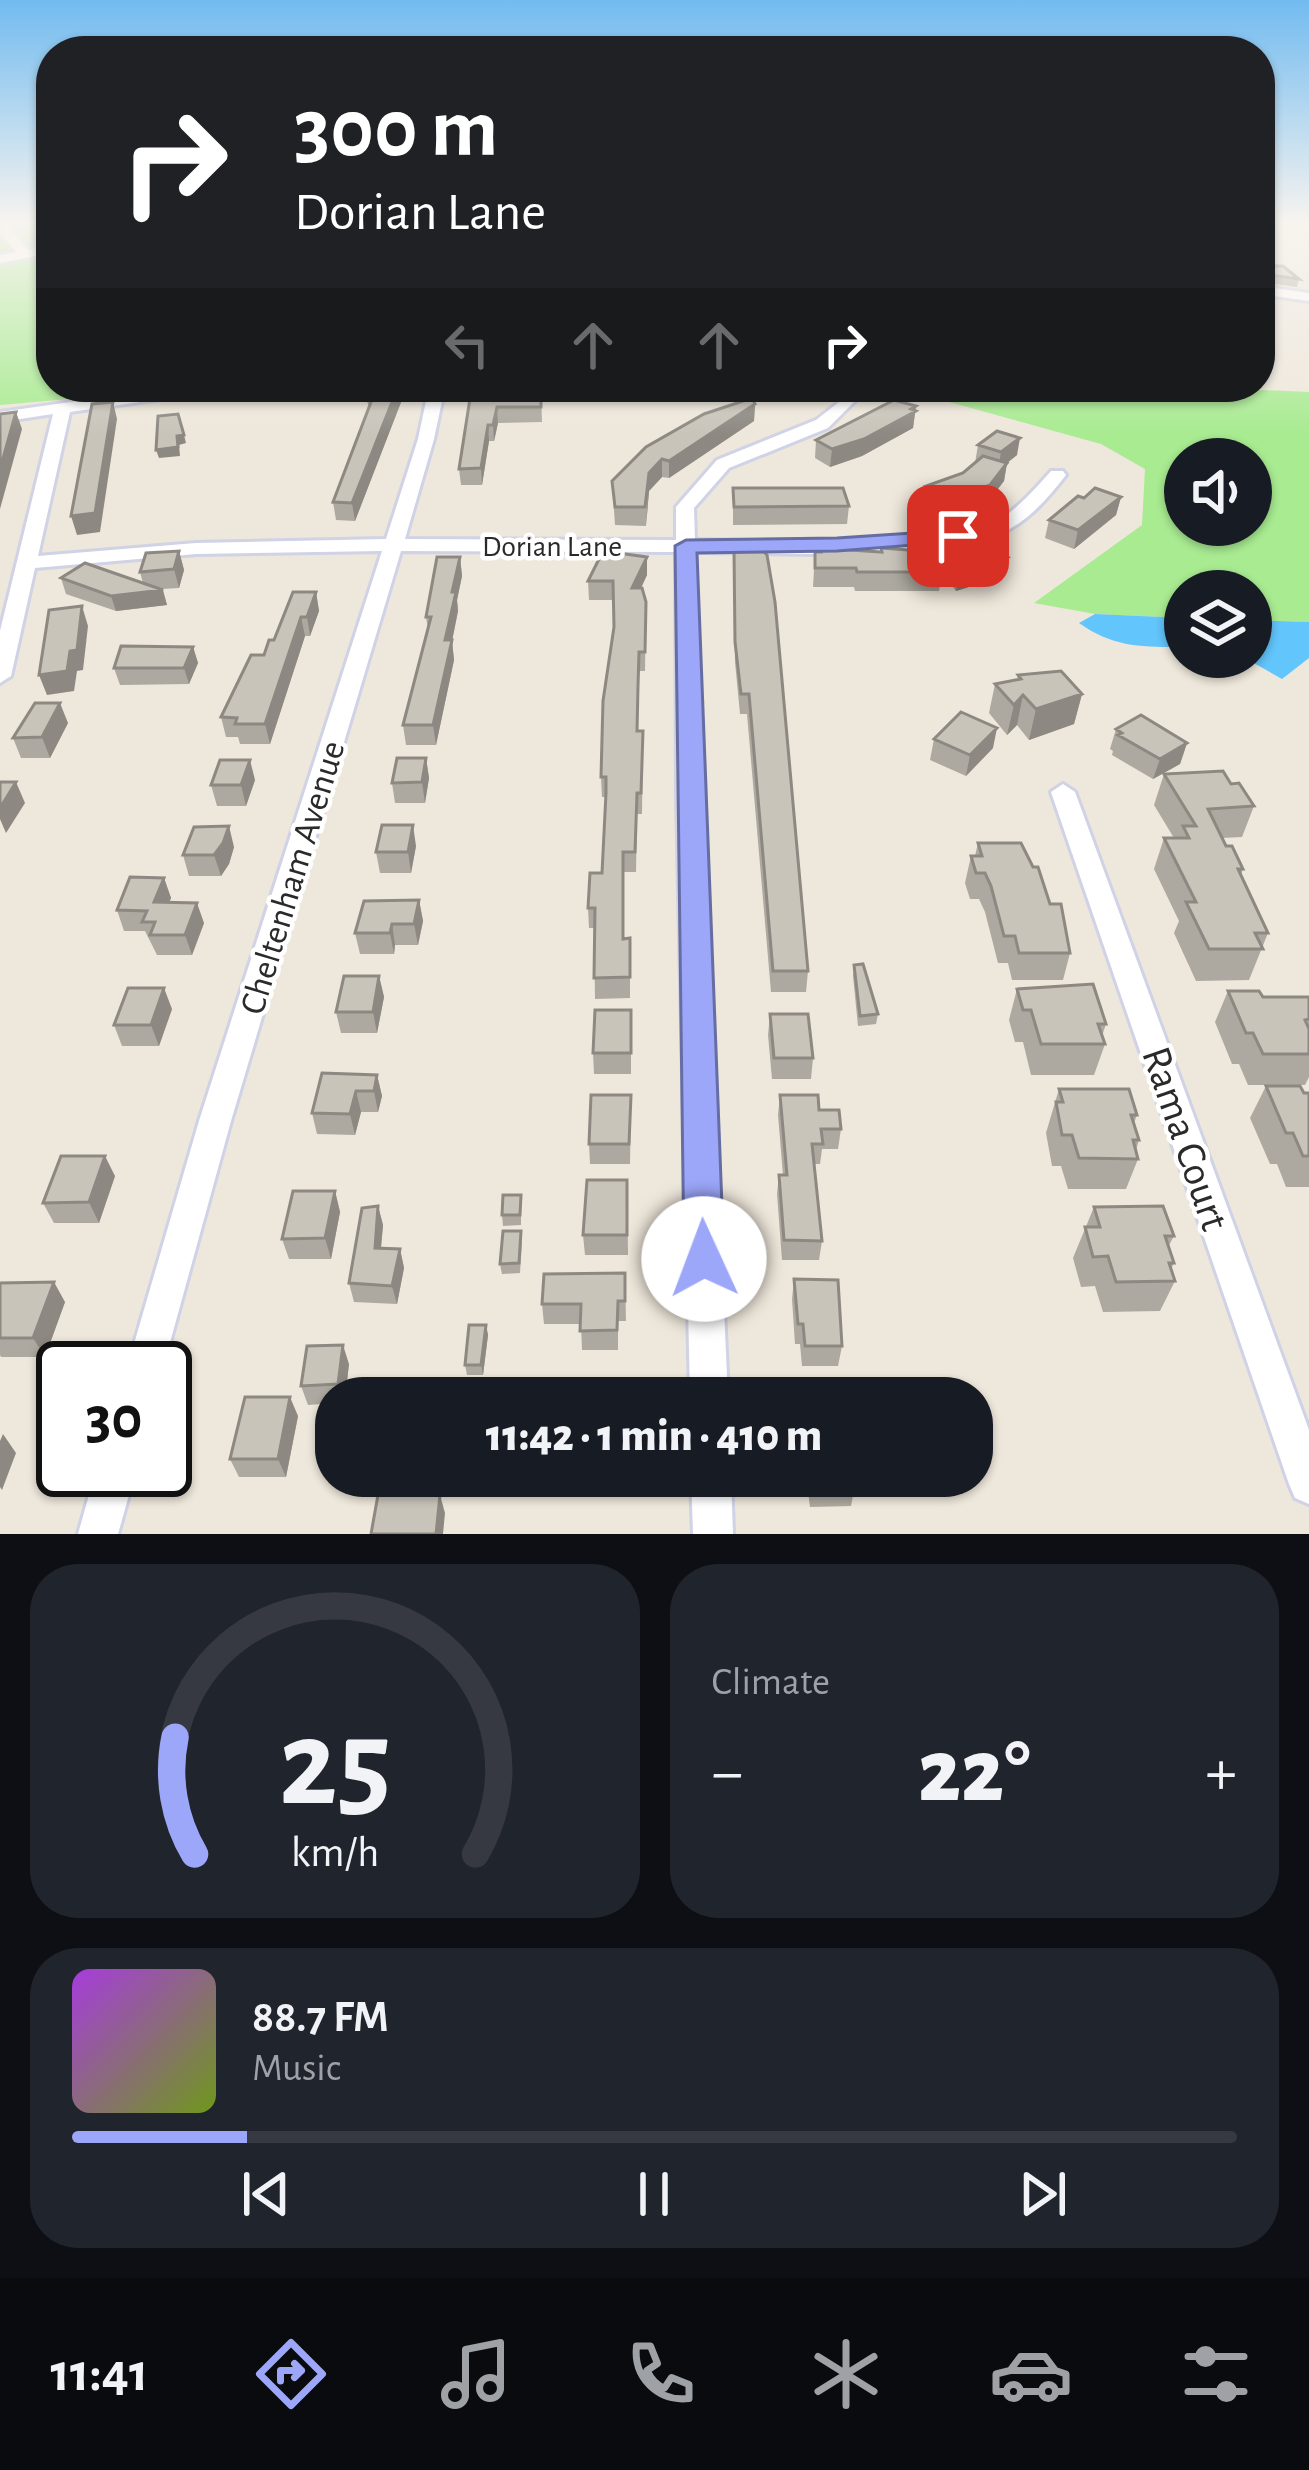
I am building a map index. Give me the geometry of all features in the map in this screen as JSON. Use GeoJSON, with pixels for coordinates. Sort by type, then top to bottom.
{"type":"FeatureCollection","features":[{"type":"Feature","properties":{"kind":"street"},"geometry":{"type":"LineString","coordinates":[[0,417],[113,402]]}},
{"type":"Feature","properties":{"kind":"street","name":"Cheltenham Avenue"},"geometry":{"type":"LineString","coordinates":[[153,1341],[433,402]]}},
{"type":"Feature","properties":{"kind":"street"},"geometry":{"type":"LineString","coordinates":[[708,1377],[689,797],[685,507],[723,464],[822,424],[846,402]]}},
{"type":"Feature","properties":{"kind":"street"},"geometry":{"type":"LineString","coordinates":[[0,676],[62,410]]}},
{"type":"Feature","properties":{"kind":"street","name":"Dorian Lane"},"geometry":{"type":"LineString","coordinates":[[26,563],[180,546],[925,541],[992,531],[1020,512],[1057,475]]}},
{"type":"Feature","properties":{"kind":"street","name":"Rama Court"},"geometry":{"type":"LineString","coordinates":[[1063,792],[1309,1484]]}},
{"type":"Feature","properties":{"kind":"street"},"geometry":{"type":"LineString","coordinates":[[98,1534],[108,1497]]}},
{"type":"Feature","properties":{"kind":"street"},"geometry":{"type":"LineString","coordinates":[[712,1497],[713,1534]]}},
{"type":"Feature","properties":{"kind":"green space"},"geometry":{"type":"Polygon","coordinates":[[[0,293],[36,293],[36,402],[0,405],[0,293]]]}},
{"type":"Feature","properties":{"kind":"green space"},"geometry":{"type":"Polygon","coordinates":[[[1275,391],[1309,392],[1309,622],[1272,621],[1272,570],[1164,570],[1164,617],[1095,614],[1034,603],[1142,525],[1145,469],[1101,444],[949,402],[1275,402],[1275,391]]]}},
{"type":"Feature","properties":{"kind":"water"},"geometry":{"type":"Polygon","coordinates":[[[1095,614],[1164,617],[1164,647],[1117,642],[1079,623],[1095,614]]]}},
{"type":"Feature","properties":{"kind":"water"},"geometry":{"type":"Polygon","coordinates":[[[1272,621],[1309,622],[1309,658],[1282,679],[1272,673],[1272,621]]]}},
{"type":"Feature","properties":{"kind":"building"},"geometry":{"type":"Polygon","coordinates":[[[113,402],[95,513],[71,516],[92,404],[113,402]]]}},
{"type":"Feature","properties":{"kind":"building"},"geometry":{"type":"Polygon","coordinates":[[[371,402],[392,402],[352,503],[333,502],[371,402]]]}},
{"type":"Feature","properties":{"kind":"building"},"geometry":{"type":"Polygon","coordinates":[[[469,402],[541,402],[541,407],[497,407],[493,425],[488,425],[481,468],[459,469],[469,402]]]}},
{"type":"Feature","properties":{"kind":"building"},"geometry":{"type":"Polygon","coordinates":[[[740,402],[755,404],[669,461],[662,459],[649,473],[645,507],[615,507],[612,481],[646,447],[704,414],[740,402]]]}},
{"type":"Feature","properties":{"kind":"building"},"geometry":{"type":"Polygon","coordinates":[[[890,402],[916,406],[911,409],[916,411],[864,439],[832,449],[816,440],[890,402]]]}},
{"type":"Feature","properties":{"kind":"building"},"geometry":{"type":"Polygon","coordinates":[[[16,412],[0,469],[0,414],[16,412]]]}},
{"type":"Feature","properties":{"kind":"building"},"geometry":{"type":"Polygon","coordinates":[[[178,414],[184,435],[177,436],[178,447],[156,450],[158,416],[178,414]]]}},
{"type":"Feature","properties":{"kind":"building"},"geometry":{"type":"Polygon","coordinates":[[[997,431],[1020,438],[1001,452],[978,445],[997,431]]]}},
{"type":"Feature","properties":{"kind":"building"},"geometry":{"type":"Polygon","coordinates":[[[983,456],[1007,463],[990,485],[946,497],[926,486],[963,473],[983,456]]]}},
{"type":"Feature","properties":{"kind":"building"},"geometry":{"type":"Polygon","coordinates":[[[733,488],[843,488],[849,506],[734,507],[733,488]]]}},
{"type":"Feature","properties":{"kind":"building"},"geometry":{"type":"Polygon","coordinates":[[[1095,488],[1121,497],[1078,530],[1049,520],[1078,496],[1084,498],[1095,488]]]}},
{"type":"Feature","properties":{"kind":"building"},"geometry":{"type":"Polygon","coordinates":[[[992,542],[1008,557],[959,572],[940,548],[942,572],[815,568],[815,552],[821,552],[820,548],[922,551],[962,544],[992,542]]]}},
{"type":"Feature","properties":{"kind":"building"},"geometry":{"type":"Polygon","coordinates":[[[734,550],[762,550],[767,555],[808,971],[773,971],[749,694],[741,694],[735,642],[734,550]]]}},
{"type":"Feature","properties":{"kind":"building"},"geometry":{"type":"Polygon","coordinates":[[[179,551],[174,569],[140,572],[146,553],[179,551]]]}},
{"type":"Feature","properties":{"kind":"building"},"geometry":{"type":"Polygon","coordinates":[[[603,551],[647,557],[632,588],[642,588],[646,602],[645,652],[639,652],[637,731],[643,731],[635,852],[623,852],[623,939],[630,938],[630,977],[594,978],[595,908],[588,908],[590,873],[602,873],[603,701],[614,627],[613,581],[588,581],[603,551]]]}},
{"type":"Feature","properties":{"kind":"building"},"geometry":{"type":"Polygon","coordinates":[[[437,557],[460,557],[445,640],[452,640],[433,725],[403,725],[431,617],[426,617],[437,557]]]}},
{"type":"Feature","properties":{"kind":"building"},"geometry":{"type":"Polygon","coordinates":[[[85,563],[163,590],[111,596],[61,578],[85,563]]]}},
{"type":"Feature","properties":{"kind":"building"},"geometry":{"type":"Polygon","coordinates":[[[293,592],[316,592],[307,617],[301,617],[265,724],[235,724],[237,718],[221,717],[251,655],[264,655],[269,640],[274,640],[293,592]]]}},
{"type":"Feature","properties":{"kind":"building"},"geometry":{"type":"Polygon","coordinates":[[[82,606],[77,650],[70,651],[67,671],[39,675],[49,610],[82,606]]]}},
{"type":"Feature","properties":{"kind":"building"},"geometry":{"type":"Polygon","coordinates":[[[121,646],[193,647],[184,668],[114,668],[121,646]]]}},
{"type":"Feature","properties":{"kind":"building"},"geometry":{"type":"Polygon","coordinates":[[[1061,671],[1082,694],[1036,709],[1023,695],[1014,705],[995,684],[1021,679],[1018,675],[1061,671]]]}},
{"type":"Feature","properties":{"kind":"building"},"geometry":{"type":"Polygon","coordinates":[[[35,703],[60,703],[42,737],[13,738],[35,703]]]}},
{"type":"Feature","properties":{"kind":"building"},"geometry":{"type":"Polygon","coordinates":[[[961,712],[997,728],[970,755],[934,739],[961,712]]]}},
{"type":"Feature","properties":{"kind":"building"},"geometry":{"type":"Polygon","coordinates":[[[1141,715],[1187,743],[1160,759],[1118,735],[1122,733],[1116,729],[1141,715]]]}},
{"type":"Feature","properties":{"kind":"building"},"geometry":{"type":"Polygon","coordinates":[[[397,758],[426,758],[422,782],[392,783],[397,758]]]}},
{"type":"Feature","properties":{"kind":"building"},"geometry":{"type":"Polygon","coordinates":[[[220,760],[250,760],[241,785],[211,785],[220,760]]]}},
{"type":"Feature","properties":{"kind":"building"},"geometry":{"type":"Polygon","coordinates":[[[1223,771],[1231,784],[1239,783],[1254,806],[1208,809],[1243,869],[1238,869],[1268,933],[1255,933],[1263,949],[1209,949],[1186,902],[1196,902],[1164,838],[1189,838],[1183,826],[1196,826],[1164,774],[1223,771]]]}},
{"type":"Feature","properties":{"kind":"building"},"geometry":{"type":"Polygon","coordinates":[[[0,782],[16,782],[0,808],[0,782]]]}},
{"type":"Feature","properties":{"kind":"building"},"geometry":{"type":"Polygon","coordinates":[[[382,825],[413,825],[408,852],[376,852],[382,825]]]}},
{"type":"Feature","properties":{"kind":"building"},"geometry":{"type":"Polygon","coordinates":[[[229,826],[214,855],[183,855],[194,827],[229,826]]]}},
{"type":"Feature","properties":{"kind":"building"},"geometry":{"type":"Polygon","coordinates":[[[978,843],[1021,843],[1033,867],[1038,867],[1050,904],[1061,904],[1070,953],[1019,953],[1015,936],[1004,936],[991,886],[985,873],[976,873],[971,856],[982,856],[978,843]]]}},
{"type":"Feature","properties":{"kind":"building"},"geometry":{"type":"Polygon","coordinates":[[[130,877],[164,878],[154,902],[197,903],[185,935],[150,935],[155,922],[142,922],[147,911],[117,910],[130,877]]]}},
{"type":"Feature","properties":{"kind":"building"},"geometry":{"type":"Polygon","coordinates":[[[419,900],[414,924],[392,924],[390,933],[355,933],[364,901],[419,900]]]}},
{"type":"Feature","properties":{"kind":"building"},"geometry":{"type":"Polygon","coordinates":[[[863,964],[878,1014],[860,1016],[854,965],[863,964]]]}},
{"type":"Feature","properties":{"kind":"building"},"geometry":{"type":"Polygon","coordinates":[[[344,976],[379,976],[373,1012],[336,1012],[344,976]]]}},
{"type":"Feature","properties":{"kind":"building"},"geometry":{"type":"Polygon","coordinates":[[[1093,984],[1106,1024],[1098,1024],[1105,1044],[1041,1044],[1031,1010],[1023,1010],[1017,989],[1093,984]]]}},
{"type":"Feature","properties":{"kind":"building"},"geometry":{"type":"Polygon","coordinates":[[[128,988],[164,988],[151,1025],[114,1025],[128,988]]]}},
{"type":"Feature","properties":{"kind":"building"},"geometry":{"type":"Polygon","coordinates":[[[1228,991],[1309,997],[1309,1019],[1305,1020],[1309,1054],[1263,1054],[1253,1033],[1246,1033],[1228,991]]]}},
{"type":"Feature","properties":{"kind":"building"},"geometry":{"type":"Polygon","coordinates":[[[595,1010],[631,1010],[631,1053],[593,1053],[595,1010]]]}},
{"type":"Feature","properties":{"kind":"building"},"geometry":{"type":"Polygon","coordinates":[[[770,1014],[808,1014],[813,1058],[774,1058],[770,1014]]]}},
{"type":"Feature","properties":{"kind":"building"},"geometry":{"type":"Polygon","coordinates":[[[322,1073],[377,1075],[374,1091],[356,1091],[350,1114],[312,1113],[322,1073]]]}},
{"type":"Feature","properties":{"kind":"building"},"geometry":{"type":"Polygon","coordinates":[[[1266,1086],[1300,1086],[1309,1093],[1309,1156],[1303,1156],[1293,1133],[1286,1133],[1266,1086]]]}},
{"type":"Feature","properties":{"kind":"building"},"geometry":{"type":"Polygon","coordinates":[[[1059,1089],[1129,1089],[1137,1115],[1131,1115],[1139,1140],[1133,1140],[1138,1159],[1079,1158],[1072,1135],[1062,1135],[1056,1102],[1063,1102],[1059,1089]]]}},
{"type":"Feature","properties":{"kind":"building"},"geometry":{"type":"Polygon","coordinates":[[[591,1095],[631,1095],[629,1144],[589,1144],[591,1095]]]}},
{"type":"Feature","properties":{"kind":"building"},"geometry":{"type":"Polygon","coordinates":[[[780,1095],[818,1095],[819,1110],[839,1110],[841,1129],[821,1129],[823,1144],[812,1144],[822,1241],[784,1240],[779,1175],[787,1175],[780,1095]]]}},
{"type":"Feature","properties":{"kind":"building"},"geometry":{"type":"Polygon","coordinates":[[[61,1156],[105,1156],[89,1202],[43,1203],[61,1156]]]}},
{"type":"Feature","properties":{"kind":"building"},"geometry":{"type":"Polygon","coordinates":[[[587,1180],[627,1180],[627,1235],[583,1235],[587,1180]]]}},
{"type":"Feature","properties":{"kind":"building"},"geometry":{"type":"Polygon","coordinates":[[[293,1191],[335,1191],[325,1238],[282,1239],[293,1191]]]}},
{"type":"Feature","properties":{"kind":"building"},"geometry":{"type":"Polygon","coordinates":[[[503,1195],[521,1195],[520,1215],[502,1215],[503,1195]]]}},
{"type":"Feature","properties":{"kind":"building"},"geometry":{"type":"Polygon","coordinates":[[[378,1206],[375,1248],[400,1249],[392,1286],[349,1283],[362,1208],[378,1206]]]}},
{"type":"Feature","properties":{"kind":"building"},"geometry":{"type":"Polygon","coordinates":[[[1163,1206],[1174,1236],[1165,1236],[1175,1281],[1116,1282],[1108,1256],[1093,1257],[1085,1227],[1100,1227],[1094,1207],[1163,1206]]]}},
{"type":"Feature","properties":{"kind":"building"},"geometry":{"type":"Polygon","coordinates":[[[503,1231],[521,1231],[519,1263],[500,1264],[503,1231]]]}},
{"type":"Feature","properties":{"kind":"building"},"geometry":{"type":"Polygon","coordinates":[[[625,1273],[625,1301],[618,1301],[617,1330],[580,1331],[581,1304],[542,1304],[544,1274],[625,1273]]]}},
{"type":"Feature","properties":{"kind":"building"},"geometry":{"type":"Polygon","coordinates":[[[794,1279],[838,1280],[842,1346],[805,1346],[794,1279]]]}},
{"type":"Feature","properties":{"kind":"building"},"geometry":{"type":"Polygon","coordinates":[[[54,1282],[33,1338],[0,1338],[0,1283],[54,1282]]]}},
{"type":"Feature","properties":{"kind":"building"},"geometry":{"type":"Polygon","coordinates":[[[469,1325],[486,1325],[481,1365],[465,1365],[469,1325]]]}},
{"type":"Feature","properties":{"kind":"building"},"geometry":{"type":"Polygon","coordinates":[[[343,1345],[339,1377],[315,1377],[315,1385],[301,1386],[307,1346],[343,1345]]]}},
{"type":"Feature","properties":{"kind":"building"},"geometry":{"type":"Polygon","coordinates":[[[245,1397],[290,1397],[278,1459],[230,1459],[245,1397]]]}},
{"type":"Feature","properties":{"kind":"building"},"geometry":{"type":"Polygon","coordinates":[[[378,1497],[440,1497],[436,1534],[371,1534],[378,1497]]]}},
{"type":"Feature","properties":{"kind":"route"},"geometry":{"type":"LineString","coordinates":[[704,1259],[686,546],[837,545],[958,536]]}}]}
